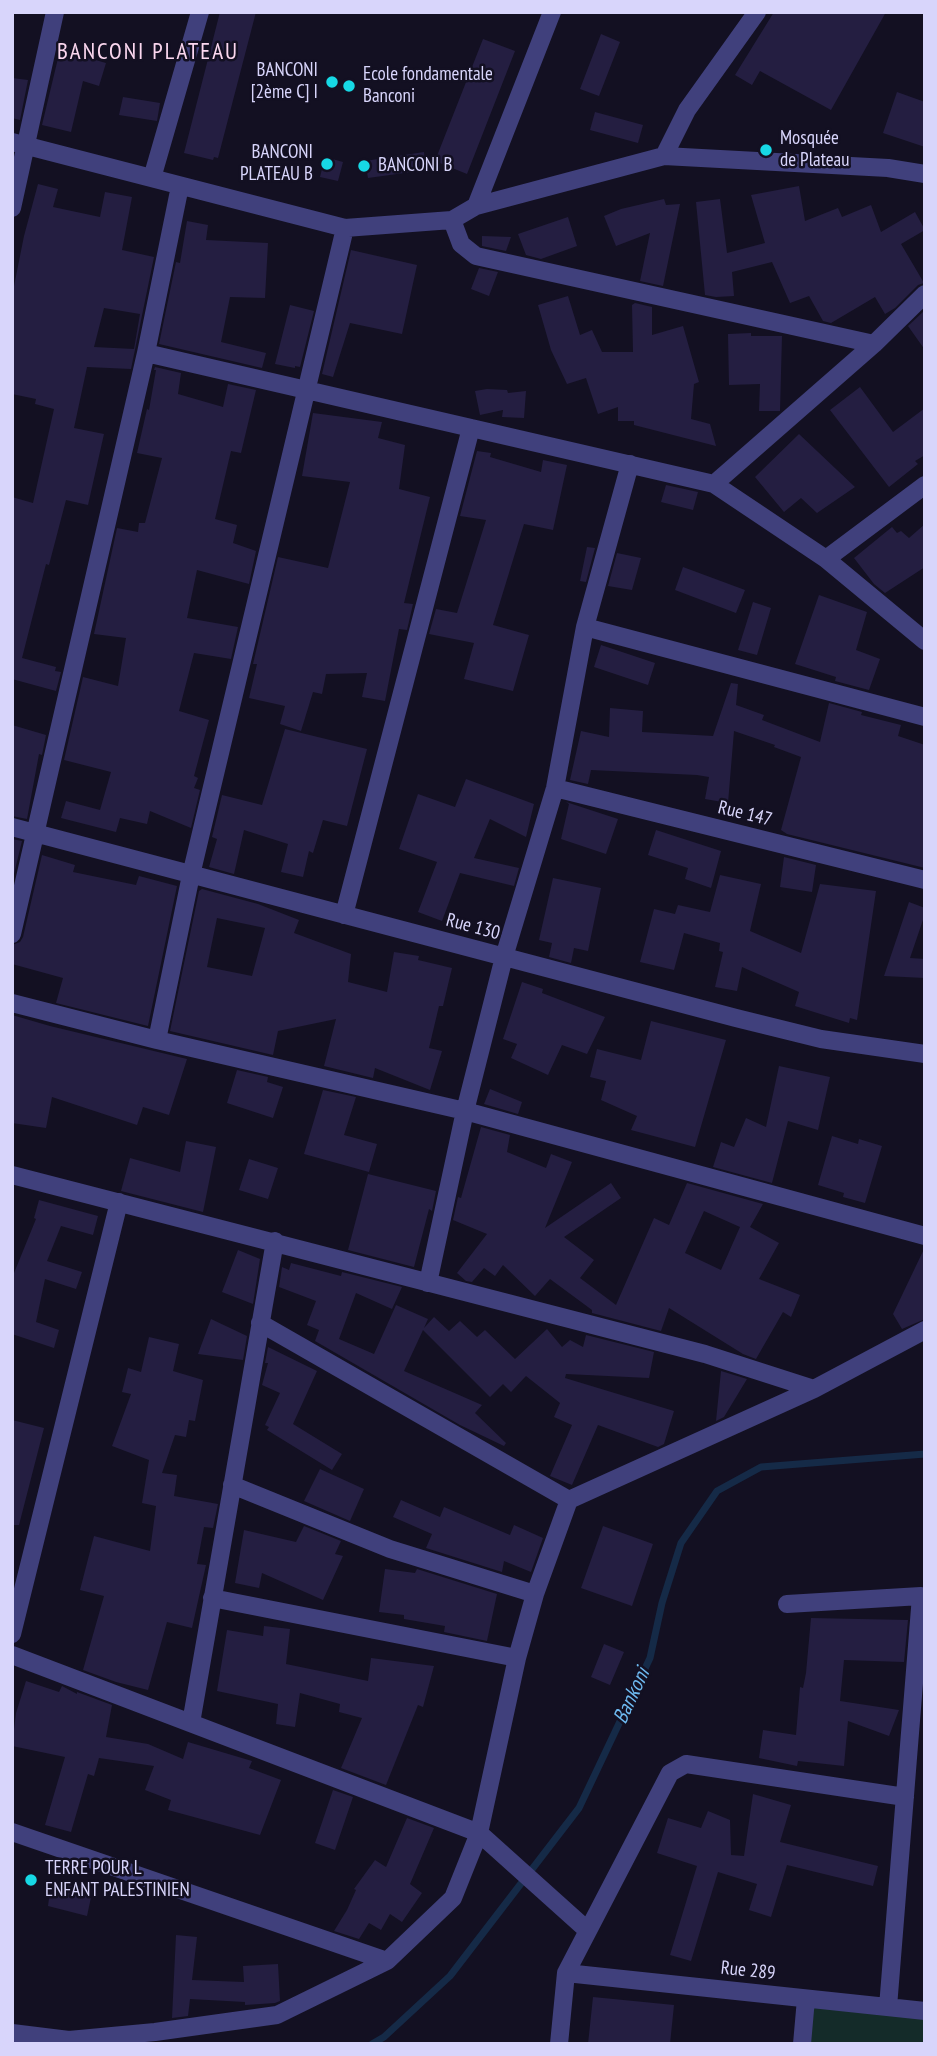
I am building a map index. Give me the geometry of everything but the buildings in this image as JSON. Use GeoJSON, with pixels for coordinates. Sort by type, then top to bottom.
{"type":"FeatureCollection","features":[{"type":"Feature","properties":{"kind":"street"},"geometry":{"type":"LineString","coordinates":[[12,208],[19,144],[55,12]]}},
{"type":"Feature","properties":{"kind":"street"},"geometry":{"type":"LineString","coordinates":[[152,178],[200,12]]}},
{"type":"Feature","properties":{"kind":"street"},"geometry":{"type":"LineString","coordinates":[[476,206],[552,12]]}},
{"type":"Feature","properties":{"kind":"street"},"geometry":{"type":"LineString","coordinates":[[664,156],[687,110],[757,12]]}},
{"type":"Feature","properties":{"kind":"street"},"geometry":{"type":"LineString","coordinates":[[19,144],[345,228],[452,220],[476,206],[664,156],[888,167],[925,174]]}},
{"type":"Feature","properties":{"kind":"street"},"geometry":{"type":"LineString","coordinates":[[12,933],[146,353],[180,186]]}},
{"type":"Feature","properties":{"kind":"street"},"geometry":{"type":"LineString","coordinates":[[452,220],[461,244],[475,256],[874,344]]}},
{"type":"Feature","properties":{"kind":"street"},"geometry":{"type":"LineString","coordinates":[[158,1040],[191,874],[345,228]]}},
{"type":"Feature","properties":{"kind":"street"},"geometry":{"type":"LineString","coordinates":[[714,484],[874,344],[925,294]]}},
{"type":"Feature","properties":{"kind":"street"},"geometry":{"type":"LineString","coordinates":[[146,353],[714,484],[826,559],[925,642]]}},
{"type":"Feature","properties":{"kind":"street"},"geometry":{"type":"LineString","coordinates":[[345,915],[471,428]]}},
{"type":"Feature","properties":{"kind":"street"},"geometry":{"type":"LineString","coordinates":[[428,1283],[465,1111],[504,957],[555,788],[585,627],[629,464]]}},
{"type":"Feature","properties":{"kind":"street"},"geometry":{"type":"LineString","coordinates":[[826,559],[925,485]]}},
{"type":"Feature","properties":{"kind":"street"},"geometry":{"type":"LineString","coordinates":[[585,627],[925,717]]}},
{"type":"Feature","properties":{"kind":"street","name":"Rue 147"},"geometry":{"type":"LineString","coordinates":[[555,788],[925,880]]}},
{"type":"Feature","properties":{"kind":"street","name":"Rue 130"},"geometry":{"type":"LineString","coordinates":[[12,827],[821,1039],[925,1054]]}},
{"type":"Feature","properties":{"kind":"street"},"geometry":{"type":"LineString","coordinates":[[12,1003],[158,1040],[465,1111],[925,1236]]}},
{"type":"Feature","properties":{"kind":"street"},"geometry":{"type":"LineString","coordinates":[[12,1175],[705,1354],[814,1389]]}},
{"type":"Feature","properties":{"kind":"street"},"geometry":{"type":"LineString","coordinates":[[12,1634],[119,1202]]}},
{"type":"Feature","properties":{"kind":"street"},"geometry":{"type":"LineString","coordinates":[[191,1723],[275,1241]]}},
{"type":"Feature","properties":{"kind":"street"},"geometry":{"type":"LineString","coordinates":[[260,1323],[569,1500]]}},
{"type":"Feature","properties":{"kind":"street"},"geometry":{"type":"LineString","coordinates":[[12,2033],[69,2040],[155,2032],[277,2015],[387,1961],[453,1898],[479,1833],[517,1658],[535,1594],[569,1500],[814,1389],[925,1330]]}},
{"type":"Feature","properties":{"kind":"street"},"geometry":{"type":"LineString","coordinates":[[232,1485],[390,1549],[535,1594]]}},
{"type":"Feature","properties":{"kind":"street"},"geometry":{"type":"LineString","coordinates":[[787,1604],[921,1596],[917,1747],[905,1797],[888,2007]]}},
{"type":"Feature","properties":{"kind":"street"},"geometry":{"type":"LineString","coordinates":[[212,1598],[517,1658]]}},
{"type":"Feature","properties":{"kind":"street"},"geometry":{"type":"LineString","coordinates":[[12,1654],[479,1833],[587,1930]]}},
{"type":"Feature","properties":{"kind":"street"},"geometry":{"type":"LineString","coordinates":[[559,2044],[566,1972],[670,1773],[686,1763],[905,1797]]}},
{"type":"Feature","properties":{"kind":"street"},"geometry":{"type":"LineString","coordinates":[[12,1832],[387,1961]]}},
{"type":"Feature","properties":{"kind":"street","name":"Rue 289"},"geometry":{"type":"LineString","coordinates":[[566,1972],[925,2011]]}},
{"type":"Feature","properties":{"kind":"street"},"geometry":{"type":"LineString","coordinates":[[802,2044],[806,1999]]}},
{"type":"Feature","properties":{"kind":"green space"},"geometry":{"type":"Polygon","coordinates":[[[806,1999],[925,2011],[925,2044],[802,2044],[806,1999]]]}},
{"type":"Feature","properties":{"kind":"waterway","name":"Bankoni"},"geometry":{"type":"LineString","coordinates":[[372,2044],[384,2037],[450,1976],[579,1808],[650,1658],[662,1603],[681,1543],[717,1491],[761,1467],[925,1454]]}},
{"type":"Feature","properties":{"kind":"place","name":"BANCONI [2ème C] I"},"geometry":{"type":"Point","coordinates":[332,82]}},
{"type":"Feature","properties":{"kind":"place","name":"Ecole fondamentale Banconi"},"geometry":{"type":"Point","coordinates":[349,86]}},
{"type":"Feature","properties":{"kind":"place","name":"Mosquée de Plateau"},"geometry":{"type":"Point","coordinates":[766,150]}},
{"type":"Feature","properties":{"kind":"place","name":"BANCONI PLATEAU B"},"geometry":{"type":"Point","coordinates":[327,164]}},
{"type":"Feature","properties":{"kind":"place","name":"BANCONI B"},"geometry":{"type":"Point","coordinates":[364,166]}},
{"type":"Feature","properties":{"kind":"place","name":"TERRE POUR L ENFANT PALESTINIEN"},"geometry":{"type":"Point","coordinates":[31,1880]}},
{"type":"Feature","properties":{"kind":"district","name":"BANCONI PLATEAU"},"geometry":{"type":"Point","coordinates":[148,52]}}]}
